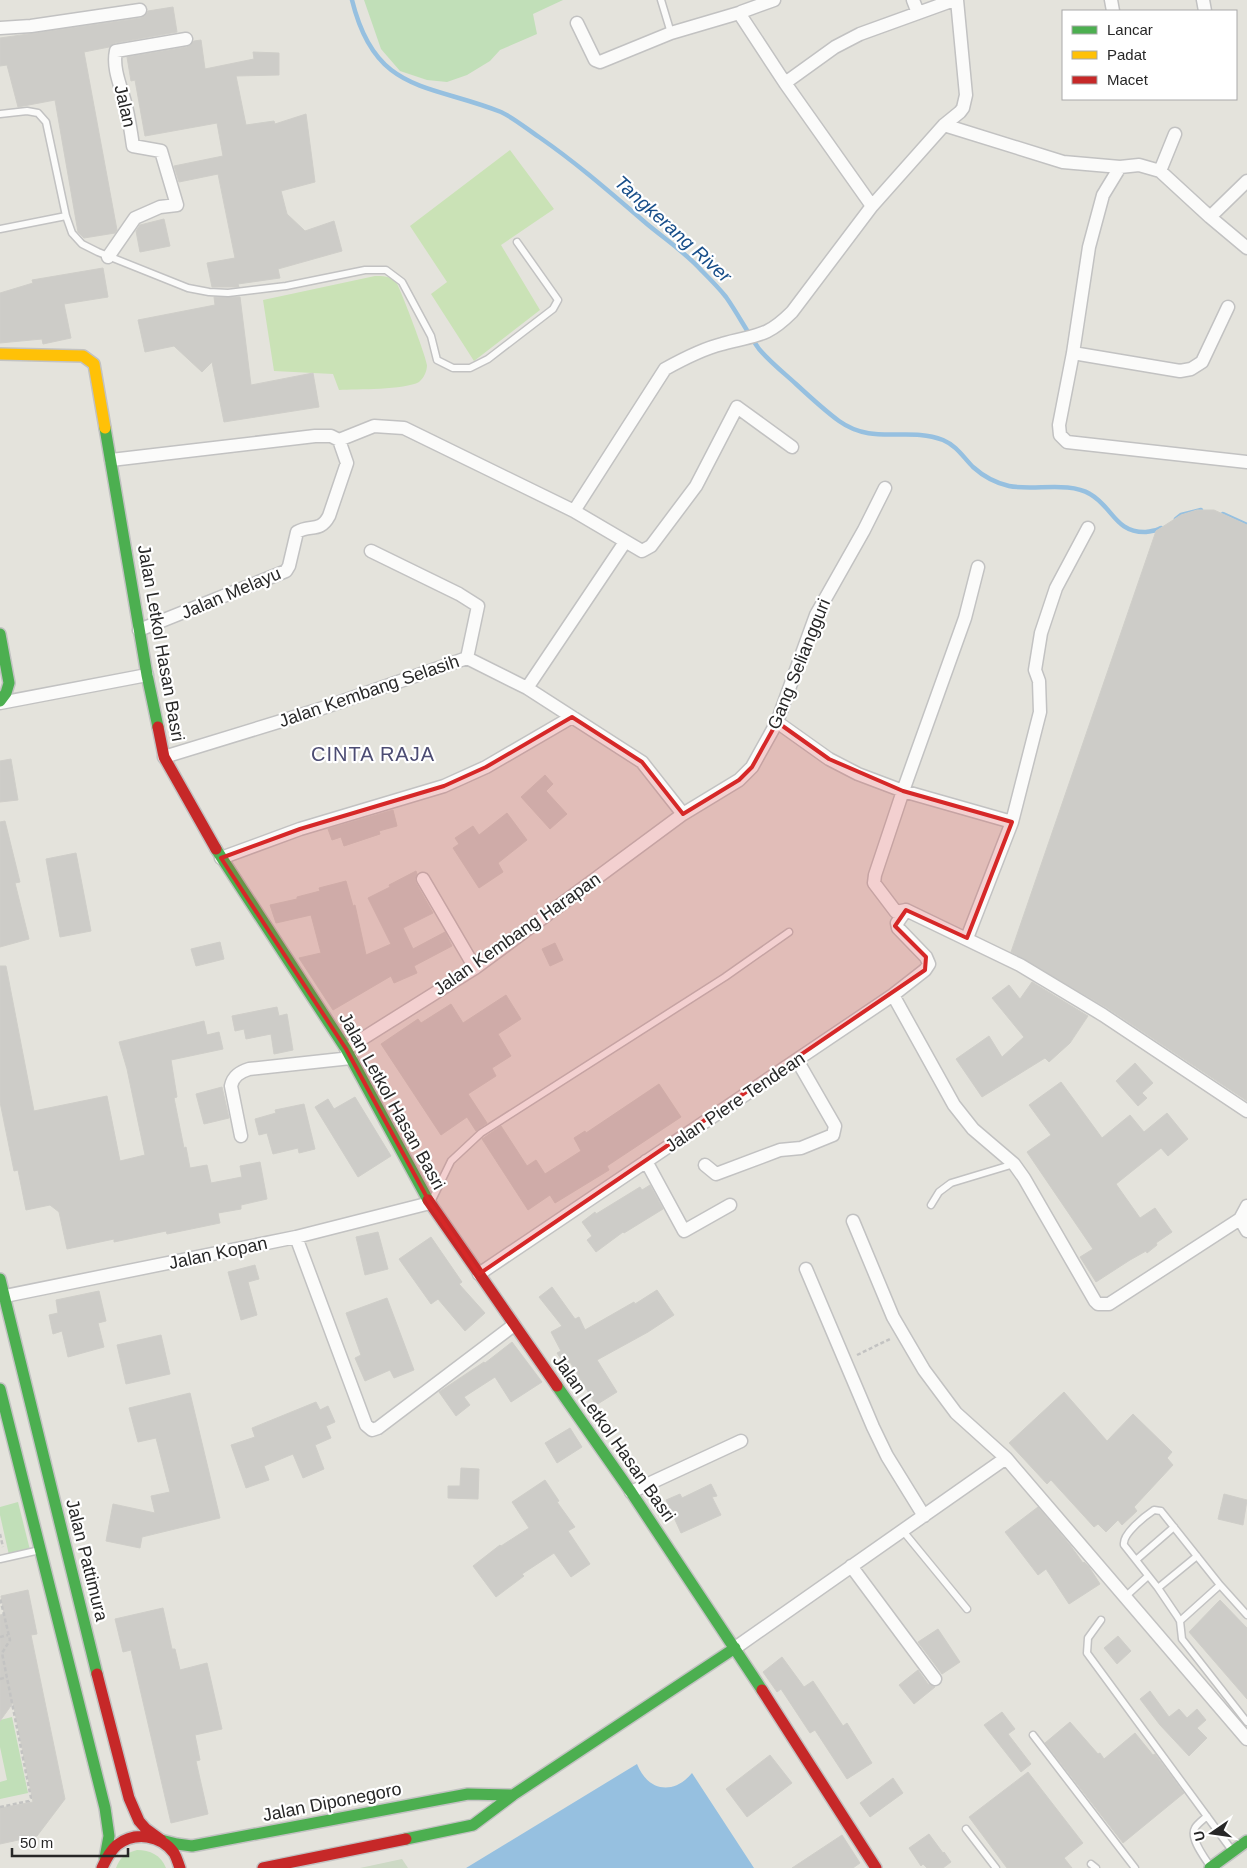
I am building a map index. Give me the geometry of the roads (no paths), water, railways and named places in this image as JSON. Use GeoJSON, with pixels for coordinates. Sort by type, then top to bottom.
{"type":"FeatureCollection","features":[{"type":"Feature","properties":{"kind":"main road","name":"Jalan Letkol Hasan Basri"},"geometry":{"type":"LineString","coordinates":[[0,354],[83,356],[94,364],[112,460],[147,675],[164,757],[222,858],[348,1053],[430,1203],[631,1492],[735,1648],[876,1868]]}},
{"type":"Feature","properties":{"kind":"main road"},"geometry":{"type":"LineString","coordinates":[[0,634],[9,683],[6,693],[0,702]]}},
{"type":"Feature","properties":{"kind":"main road","name":"Jalan Pattimura"},"geometry":{"type":"LineString","coordinates":[[0,1279],[2,1297],[124,1784],[139,1820],[158,1841],[173,1852],[180,1868]]}},
{"type":"Feature","properties":{"kind":"main road"},"geometry":{"type":"LineString","coordinates":[[0,1394],[106,1808],[109,1836],[103,1863],[97,1868]]}},
{"type":"Feature","properties":{"kind":"main road"},"geometry":{"type":"LineString","coordinates":[[263,1868],[473,1826],[513,1796],[735,1648]]}},
{"type":"Feature","properties":{"kind":"main road","name":"Jalan Diponegoro"},"geometry":{"type":"LineString","coordinates":[[103,1863],[110,1850],[119,1842],[141,1836],[179,1846],[198,1846],[468,1794],[513,1796]]}},
{"type":"Feature","properties":{"kind":"main road"},"geometry":{"type":"LineString","coordinates":[[1210,1868],[1247,1841]]}},
{"type":"Feature","properties":{"kind":"street"},"geometry":{"type":"LineString","coordinates":[[577,23],[595,60],[600,62],[739,8],[774,0]]}},
{"type":"Feature","properties":{"kind":"street"},"geometry":{"type":"LineString","coordinates":[[913,0],[918,12]]}},
{"type":"Feature","properties":{"kind":"street"},"geometry":{"type":"LineString","coordinates":[[574,511],[665,369],[687,356],[722,344],[766,334],[779,326],[792,312],[872,206],[944,125],[963,108],[966,95],[955,0],[860,34],[835,47],[785,83]]}},
{"type":"Feature","properties":{"kind":"street"},"geometry":{"type":"LineString","coordinates":[[739,8],[785,83],[872,206]]}},
{"type":"Feature","properties":{"kind":"street"},"geometry":{"type":"LineString","coordinates":[[0,28],[31,26],[140,10]]}},
{"type":"Feature","properties":{"kind":"street","name":"Jalan"},"geometry":{"type":"LineString","coordinates":[[108,256],[135,218],[160,207],[177,205],[161,151],[133,146],[116,68],[116,51],[186,39]]}},
{"type":"Feature","properties":{"kind":"street"},"geometry":{"type":"LineString","coordinates":[[944,125],[1063,162],[1120,167],[1139,166],[1160,171],[1247,248]]}},
{"type":"Feature","properties":{"kind":"street"},"geometry":{"type":"LineString","coordinates":[[1160,171],[1175,134]]}},
{"type":"Feature","properties":{"kind":"street"},"geometry":{"type":"LineString","coordinates":[[1120,167],[1103,195],[1089,247],[1073,353],[1058,430],[1067,442],[1247,462]]}},
{"type":"Feature","properties":{"kind":"street"},"geometry":{"type":"LineString","coordinates":[[1210,217],[1247,180]]}},
{"type":"Feature","properties":{"kind":"street"},"geometry":{"type":"LineString","coordinates":[[1073,353],[1180,370],[1192,369],[1202,362],[1228,307]]}},
{"type":"Feature","properties":{"kind":"street"},"geometry":{"type":"LineString","coordinates":[[112,460],[315,436],[331,436],[339,440],[374,426],[404,428],[574,511],[642,551],[651,546],[696,486],[737,408],[792,447]]}},
{"type":"Feature","properties":{"kind":"street","name":"Jalan Melayu"},"geometry":{"type":"LineString","coordinates":[[139,630],[286,571],[289,566],[297,532],[315,529],[325,524],[329,516],[348,463],[339,440]]}},
{"type":"Feature","properties":{"kind":"street","name":"Gang Seliangguri"},"geometry":{"type":"LineString","coordinates":[[683,814],[739,780],[752,767],[777,722],[816,615],[886,488]]}},
{"type":"Feature","properties":{"kind":"street"},"geometry":{"type":"LineString","coordinates":[[967,938],[1012,822],[1040,712],[1039,681],[1035,670],[1041,633],[1056,588],[1088,528]]}},
{"type":"Feature","properties":{"kind":"street"},"geometry":{"type":"LineString","coordinates":[[527,688],[625,542]]}},
{"type":"Feature","properties":{"kind":"street","name":"Jalan Kembang Selasih"},"geometry":{"type":"LineString","coordinates":[[164,757],[314,711],[467,658],[478,606],[459,594],[371,551]]}},
{"type":"Feature","properties":{"kind":"street"},"geometry":{"type":"LineString","coordinates":[[978,567],[965,618],[902,791],[874,883],[896,912],[906,910],[1020,965],[1103,1015],[1247,1111]]}},
{"type":"Feature","properties":{"kind":"street"},"geometry":{"type":"LineString","coordinates":[[467,658],[527,688],[642,762],[683,814]]}},
{"type":"Feature","properties":{"kind":"street"},"geometry":{"type":"LineString","coordinates":[[0,702],[147,675]]}},
{"type":"Feature","properties":{"kind":"street"},"geometry":{"type":"LineString","coordinates":[[222,858],[300,829],[444,786],[486,767],[572,717]]}},
{"type":"Feature","properties":{"kind":"street"},"geometry":{"type":"LineString","coordinates":[[777,722],[829,758],[858,774],[902,791],[1012,822]]}},
{"type":"Feature","properties":{"kind":"street","name":"Jalan Kembang Harapan"},"geometry":{"type":"LineString","coordinates":[[348,1053],[475,968],[683,814]]}},
{"type":"Feature","properties":{"kind":"street"},"geometry":{"type":"LineString","coordinates":[[423,879],[475,968]]}},
{"type":"Feature","properties":{"kind":"street","name":"Jalan Piere Tendean"},"geometry":{"type":"LineString","coordinates":[[479,1274],[893,995],[925,970],[928,964],[926,957],[898,928],[897,923],[906,910]]}},
{"type":"Feature","properties":{"kind":"street"},"geometry":{"type":"LineString","coordinates":[[893,995],[954,1105],[973,1129],[1014,1164],[1098,1304],[1109,1304],[1240,1219],[1247,1206]]}},
{"type":"Feature","properties":{"kind":"street"},"geometry":{"type":"LineString","coordinates":[[241,1136],[231,1086],[232,1079],[240,1072],[348,1053]]}},
{"type":"Feature","properties":{"kind":"street"},"geometry":{"type":"LineString","coordinates":[[706,1165],[718,1175],[780,1150],[802,1148],[833,1135],[835,1126],[797,1060]]}},
{"type":"Feature","properties":{"kind":"street"},"geometry":{"type":"LineString","coordinates":[[646,1161],[684,1231],[730,1205]]}},
{"type":"Feature","properties":{"kind":"street","name":"Jalan Kopan"},"geometry":{"type":"LineString","coordinates":[[2,1297],[296,1237],[430,1203]]}},
{"type":"Feature","properties":{"kind":"street"},"geometry":{"type":"LineString","coordinates":[[1240,1219],[1247,1231]]}},
{"type":"Feature","properties":{"kind":"street"},"geometry":{"type":"LineString","coordinates":[[853,1221],[893,1317],[924,1370],[956,1413],[1006,1458],[1247,1739]]}},
{"type":"Feature","properties":{"kind":"street"},"geometry":{"type":"LineString","coordinates":[[296,1237],[366,1425],[372,1430],[378,1428],[514,1325]]}},
{"type":"Feature","properties":{"kind":"street"},"geometry":{"type":"LineString","coordinates":[[806,1269],[844,1362],[887,1456],[924,1516]]}},
{"type":"Feature","properties":{"kind":"street"},"geometry":{"type":"LineString","coordinates":[[631,1492],[741,1441]]}},
{"type":"Feature","properties":{"kind":"street"},"geometry":{"type":"LineString","coordinates":[[735,1648],[1006,1458]]}},
{"type":"Feature","properties":{"kind":"street"},"geometry":{"type":"LineString","coordinates":[[851,1566],[935,1679]]}},
{"type":"Feature","properties":{"kind":"lane"},"geometry":{"type":"LineString","coordinates":[[661,0],[671,33]]}},
{"type":"Feature","properties":{"kind":"lane"},"geometry":{"type":"LineString","coordinates":[[0,114],[27,111],[38,113],[46,122],[66,216],[72,233],[82,244],[188,288],[209,292],[228,293],[286,286],[365,270],[386,270],[402,282],[431,336],[437,360],[453,368],[470,368],[488,359],[553,309],[558,300],[517,242]]}},
{"type":"Feature","properties":{"kind":"lane"},"geometry":{"type":"LineString","coordinates":[[0,229],[66,216]]}},
{"type":"Feature","properties":{"kind":"lane"},"geometry":{"type":"LineString","coordinates":[[430,1203],[451,1162],[481,1132],[726,977],[789,932]]}},
{"type":"Feature","properties":{"kind":"lane"},"geometry":{"type":"LineString","coordinates":[[931,1204],[940,1192],[951,1183],[1014,1164]]}},
{"type":"Feature","properties":{"kind":"lane"},"geometry":{"type":"LineString","coordinates":[[1247,1615],[1220,1585],[1161,1511],[1154,1510],[1125,1536],[1123,1540],[1124,1545],[1158,1588],[1180,1621],[1182,1639],[1247,1722]]}},
{"type":"Feature","properties":{"kind":"lane"},"geometry":{"type":"LineString","coordinates":[[1136,1560],[1174,1527]]}},
{"type":"Feature","properties":{"kind":"lane"},"geometry":{"type":"LineString","coordinates":[[903,1531],[967,1609]]}},
{"type":"Feature","properties":{"kind":"lane"},"geometry":{"type":"LineString","coordinates":[[0,1560],[40,1550]]}},
{"type":"Feature","properties":{"kind":"lane"},"geometry":{"type":"LineString","coordinates":[[1158,1588],[1197,1556]]}},
{"type":"Feature","properties":{"kind":"lane"},"geometry":{"type":"LineString","coordinates":[[1125,1596],[1148,1576]]}},
{"type":"Feature","properties":{"kind":"lane"},"geometry":{"type":"LineString","coordinates":[[1180,1621],[1220,1585]]}},
{"type":"Feature","properties":{"kind":"lane"},"geometry":{"type":"LineString","coordinates":[[1101,1620],[1088,1638],[1087,1653],[1233,1852]]}},
{"type":"Feature","properties":{"kind":"lane"},"geometry":{"type":"LineString","coordinates":[[1034,1735],[1135,1868]]}},
{"type":"Feature","properties":{"kind":"lane"},"geometry":{"type":"LineString","coordinates":[[1207,1816],[1194,1828],[1194,1833],[1198,1848],[1210,1868]]}},
{"type":"Feature","properties":{"kind":"lane"},"geometry":{"type":"LineString","coordinates":[[966,1829],[996,1868]]}},
{"type":"Feature","properties":{"kind":"water"},"geometry":{"type":"Polygon","coordinates":[[[637,1764],[648,1780],[654,1785],[662,1787],[677,1785],[692,1773],[754,1868],[466,1868],[637,1764]]]}},
{"type":"Feature","properties":{"kind":"waterway","name":"Tangkerang River"},"geometry":{"type":"LineString","coordinates":[[352,0],[362,31],[375,53],[390,69],[428,89],[506,114],[581,168],[696,264],[726,297],[763,354],[839,421],[865,433],[930,436],[943,440],[956,449],[973,467],[999,483],[1019,487],[1061,487],[1081,490],[1098,499],[1127,528],[1146,532],[1161,528]]}},
{"type":"Feature","properties":{"kind":"waterway","name":"Tangkerang River"},"geometry":{"type":"LineString","coordinates":[[1176,519],[1181,515],[1201,510]]}},
{"type":"Feature","properties":{"kind":"waterway","name":"Tangkerang River"},"geometry":{"type":"LineString","coordinates":[[1223,514],[1247,525]]}},
{"type":"Feature","properties":{"kind":"district","name":"CINTA RAJA"},"geometry":{"type":"Point","coordinates":[373,754]}}]}
